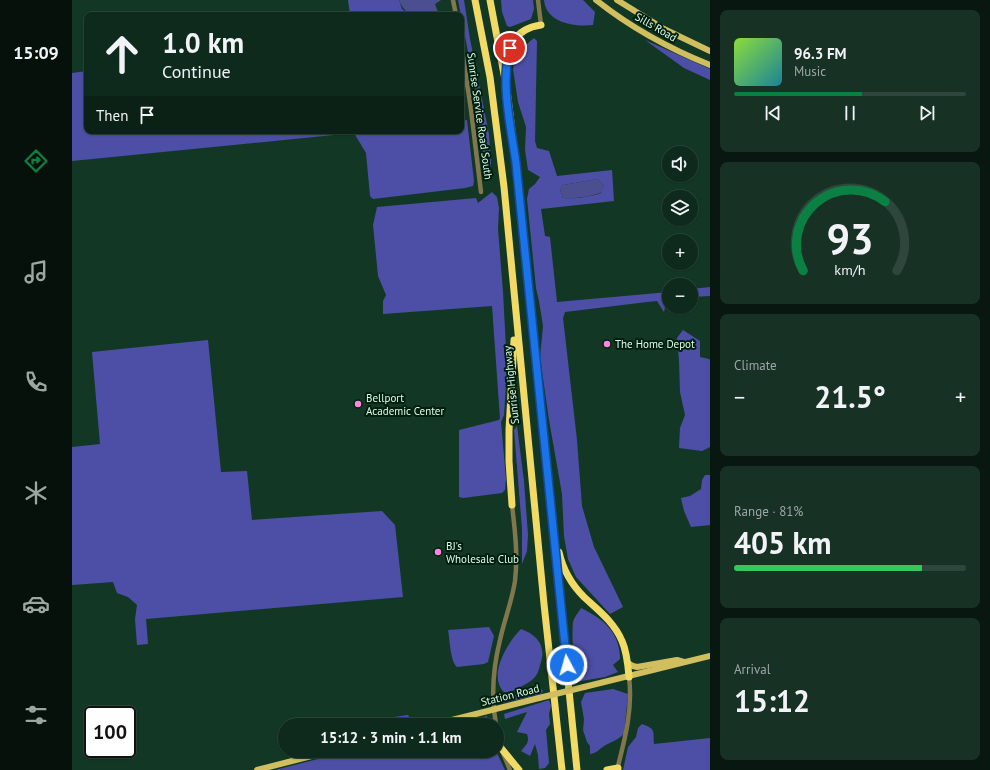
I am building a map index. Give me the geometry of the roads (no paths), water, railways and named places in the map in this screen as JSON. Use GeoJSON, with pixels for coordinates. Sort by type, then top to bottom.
{"type":"FeatureCollection","features":[{"type":"Feature","properties":{"kind":"highway","name":"Sunrise Highway"},"geometry":{"type":"LineString","coordinates":[[475,0],[492,93],[504,188],[543,596],[562,770]]}},
{"type":"Feature","properties":{"kind":"highway"},"geometry":{"type":"LineString","coordinates":[[490,0],[507,90],[516,163],[577,770]]}},
{"type":"Feature","properties":{"kind":"highway"},"geometry":{"type":"LineString","coordinates":[[507,90],[508,59],[511,44],[522,31],[541,25]]}},
{"type":"Feature","properties":{"kind":"highway"},"geometry":{"type":"LineString","coordinates":[[512,275],[514,345],[508,446],[512,505]]}},
{"type":"Feature","properties":{"kind":"highway"},"geometry":{"type":"LineString","coordinates":[[551,514],[556,530],[560,556],[566,573],[579,592],[616,629],[622,640],[630,677]]}},
{"type":"Feature","properties":{"kind":"highway"},"geometry":{"type":"LineString","coordinates":[[504,751],[519,770]]}},
{"type":"Feature","properties":{"kind":"highway"},"geometry":{"type":"LineString","coordinates":[[607,770],[618,769]]}},
{"type":"Feature","properties":{"kind":"main road","name":"Sills Road"},"geometry":{"type":"LineString","coordinates":[[596,0],[617,16],[652,37],[710,65]]}},
{"type":"Feature","properties":{"kind":"main road","name":"Sills Road"},"geometry":{"type":"LineString","coordinates":[[617,0],[664,29],[710,51]]}},
{"type":"Feature","properties":{"kind":"main road","name":"Station Road"},"geometry":{"type":"LineString","coordinates":[[459,718],[710,656]]}},
{"type":"Feature","properties":{"kind":"main road"},"geometry":{"type":"LineString","coordinates":[[628,663],[637,667],[676,660],[685,662]]}},
{"type":"Feature","properties":{"kind":"main road"},"geometry":{"type":"LineString","coordinates":[[257,770],[304,758]]}},
{"type":"Feature","properties":{"kind":"street"},"geometry":{"type":"LineString","coordinates":[[453,0],[455,12]]}},
{"type":"Feature","properties":{"kind":"street"},"geometry":{"type":"LineString","coordinates":[[538,0],[541,25]]}},
{"type":"Feature","properties":{"kind":"street","name":"Sunrise Service Road South"},"geometry":{"type":"LineString","coordinates":[[464,63],[481,192]]}},
{"type":"Feature","properties":{"kind":"street"},"geometry":{"type":"LineString","coordinates":[[495,718],[493,689],[495,664],[499,641],[515,582],[516,546],[512,505]]}},
{"type":"Feature","properties":{"kind":"street"},"geometry":{"type":"LineString","coordinates":[[618,769],[629,724],[630,677]]}},
{"type":"Feature","properties":{"kind":"street"},"geometry":{"type":"LineString","coordinates":[[504,754],[510,770]]}},
{"type":"Feature","properties":{"kind":"place","name":"The Home Depot"},"geometry":{"type":"Point","coordinates":[607,344]}},
{"type":"Feature","properties":{"kind":"place","name":"Bellport Academic Center"},"geometry":{"type":"Point","coordinates":[358,404]}},
{"type":"Feature","properties":{"kind":"place","name":"BJ's Wholesale Club"},"geometry":{"type":"Point","coordinates":[438,552]}}]}
